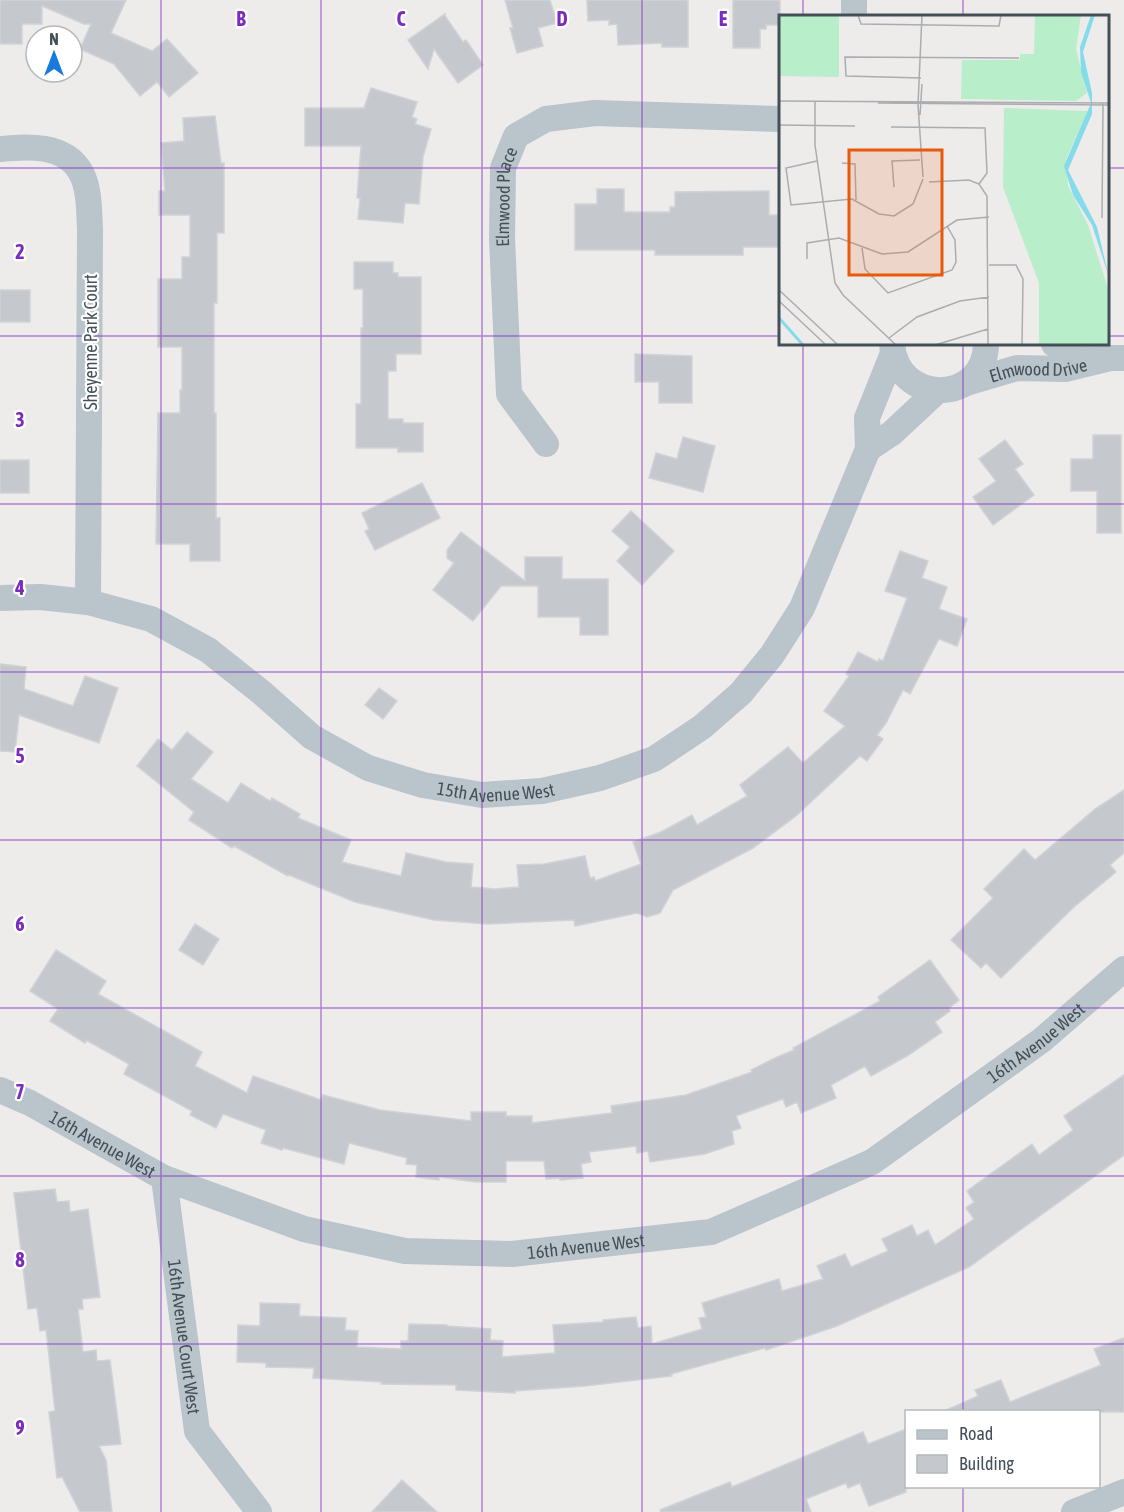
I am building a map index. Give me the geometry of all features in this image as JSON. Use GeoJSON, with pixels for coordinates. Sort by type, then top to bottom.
{"type":"FeatureCollection","features":[{"type":"Feature","properties":{"kind":"street","name":"Elmwood Place"},"geometry":{"type":"LineString","coordinates":[[546,444],[509,394],[502,239],[503,168],[516,136],[546,119],[595,113],[779,119]]}},
{"type":"Feature","properties":{"kind":"street","name":"Sheyenne Park Court"},"geometry":{"type":"LineString","coordinates":[[0,149],[44,148],[69,156],[81,172],[88,198],[90,242],[88,602]]}},
{"type":"Feature","properties":{"kind":"street"},"geometry":{"type":"LineString","coordinates":[[966,383],[977,373],[984,360],[987,345]]}},
{"type":"Feature","properties":{"kind":"street","name":"Elmwood Drive"},"geometry":{"type":"LineString","coordinates":[[1058,345],[1117,358]]}},
{"type":"Feature","properties":{"kind":"street","name":"15th Avenue West"},"geometry":{"type":"LineString","coordinates":[[0,598],[40,597],[88,602],[151,619],[208,650],[312,737],[368,768],[423,785],[482,795],[542,791],[600,778],[654,759],[702,727],[741,693],[772,655],[802,608],[868,449],[867,418],[893,348]]}},
{"type":"Feature","properties":{"kind":"street"},"geometry":{"type":"LineString","coordinates":[[893,348],[898,367],[908,379],[922,388],[937,391]]}},
{"type":"Feature","properties":{"kind":"street","name":"Elmwood Drive"},"geometry":{"type":"LineString","coordinates":[[937,391],[952,389],[1017,368],[1065,369],[1117,358]]}},
{"type":"Feature","properties":{"kind":"street"},"geometry":{"type":"LineString","coordinates":[[868,449],[892,434],[937,391]]}},
{"type":"Feature","properties":{"kind":"street","name":"16th Avenue West"},"geometry":{"type":"LineString","coordinates":[[0,1090],[30,1103],[164,1178],[304,1229],[405,1251],[512,1254],[711,1232],[872,1162],[1042,1040],[1124,969]]}},
{"type":"Feature","properties":{"kind":"street","name":"16th Avenue Court West"},"geometry":{"type":"LineString","coordinates":[[164,1178],[197,1431],[259,1512]]}},
{"type":"Feature","properties":{"kind":"street"},"geometry":{"type":"LineString","coordinates":[[1074,1512],[1124,1492]]}},
{"type":"Feature","properties":{"kind":"building"},"geometry":{"type":"Polygon","coordinates":[[[0,0],[126,0],[111,33],[152,51],[167,39],[198,73],[169,97],[157,82],[140,96],[114,64],[84,51],[84,40],[91,24],[84,24],[42,6],[42,24],[22,24],[22,44],[0,44],[0,0]]]}},
{"type":"Feature","properties":{"kind":"building"},"geometry":{"type":"Polygon","coordinates":[[[505,0],[550,0],[557,23],[538,28],[543,46],[517,53],[505,0]]]}},
{"type":"Feature","properties":{"kind":"building"},"geometry":{"type":"Polygon","coordinates":[[[587,0],[688,0],[688,47],[662,47],[662,43],[618,45],[617,24],[609,25],[609,20],[588,21],[587,0]]]}},
{"type":"Feature","properties":{"kind":"building"},"geometry":{"type":"Polygon","coordinates":[[[733,0],[780,0],[779,25],[766,25],[766,29],[760,29],[760,48],[733,48],[733,0]]]}},
{"type":"Feature","properties":{"kind":"building"},"geometry":{"type":"Polygon","coordinates":[[[445,14],[463,42],[466,40],[483,65],[458,83],[434,49],[428,69],[408,40],[445,14]]]}},
{"type":"Feature","properties":{"kind":"building"},"geometry":{"type":"Polygon","coordinates":[[[371,88],[417,102],[412,117],[417,119],[415,124],[431,129],[423,157],[419,204],[405,203],[403,223],[358,219],[360,198],[357,198],[361,146],[305,146],[305,108],[364,108],[371,88]]]}},
{"type":"Feature","properties":{"kind":"building"},"geometry":{"type":"Polygon","coordinates":[[[215,116],[221,163],[224,163],[224,233],[217,233],[217,303],[214,303],[216,518],[220,518],[220,561],[190,561],[190,544],[156,544],[158,413],[180,413],[180,390],[182,390],[182,347],[158,347],[158,279],[182,279],[182,257],[190,257],[190,215],[159,215],[159,191],[165,191],[161,143],[184,141],[183,118],[215,116]]]}},
{"type":"Feature","properties":{"kind":"building"},"geometry":{"type":"Polygon","coordinates":[[[597,189],[624,189],[624,212],[670,212],[670,207],[675,207],[675,192],[769,191],[769,215],[779,215],[779,247],[743,247],[743,255],[655,255],[655,250],[575,250],[575,204],[597,204],[597,189]]]}},
{"type":"Feature","properties":{"kind":"building"},"geometry":{"type":"Polygon","coordinates":[[[354,262],[393,262],[393,273],[398,273],[398,277],[421,277],[421,354],[396,354],[396,371],[388,371],[388,419],[403,419],[403,423],[423,423],[423,452],[398,452],[398,448],[356,448],[356,404],[361,404],[363,289],[354,289],[354,262]]]}},
{"type":"Feature","properties":{"kind":"building"},"geometry":{"type":"Polygon","coordinates":[[[0,290],[30,290],[30,322],[0,322],[0,290]]]}},
{"type":"Feature","properties":{"kind":"building"},"geometry":{"type":"Polygon","coordinates":[[[635,354],[692,356],[692,403],[659,403],[659,382],[635,382],[635,354]]]}},
{"type":"Feature","properties":{"kind":"building"},"geometry":{"type":"Polygon","coordinates":[[[1093,435],[1121,435],[1121,533],[1097,533],[1097,491],[1071,491],[1071,459],[1093,459],[1093,435]]]}},
{"type":"Feature","properties":{"kind":"building"},"geometry":{"type":"Polygon","coordinates":[[[683,437],[715,446],[703,492],[649,478],[656,453],[677,459],[683,437]]]}},
{"type":"Feature","properties":{"kind":"building"},"geometry":{"type":"Polygon","coordinates":[[[1005,440],[1023,464],[1015,469],[1034,495],[993,525],[973,497],[996,481],[979,459],[1005,440]]]}},
{"type":"Feature","properties":{"kind":"building"},"geometry":{"type":"Polygon","coordinates":[[[0,460],[29,460],[29,493],[0,493],[0,460]]]}},
{"type":"Feature","properties":{"kind":"building"},"geometry":{"type":"Polygon","coordinates":[[[422,483],[440,518],[375,550],[365,531],[369,529],[362,513],[422,483]]]}},
{"type":"Feature","properties":{"kind":"building"},"geometry":{"type":"Polygon","coordinates":[[[631,511],[674,551],[642,585],[617,561],[630,547],[612,531],[631,511]]]}},
{"type":"Feature","properties":{"kind":"building"},"geometry":{"type":"Polygon","coordinates":[[[461,532],[525,581],[525,557],[562,557],[562,579],[608,579],[608,635],[580,635],[580,617],[538,617],[538,586],[501,586],[473,621],[433,590],[454,563],[447,558],[447,550],[461,532]]]}},
{"type":"Feature","properties":{"kind":"building"},"geometry":{"type":"Polygon","coordinates":[[[900,551],[928,561],[922,578],[947,587],[939,609],[967,619],[957,646],[939,639],[910,694],[903,690],[877,735],[883,739],[867,761],[860,756],[796,816],[753,848],[673,890],[660,913],[647,917],[637,913],[575,926],[574,920],[487,924],[434,920],[355,902],[288,876],[234,846],[232,848],[189,820],[194,812],[137,766],[158,739],[172,750],[187,732],[213,752],[191,779],[228,803],[241,783],[270,801],[272,798],[300,814],[298,818],[351,840],[342,862],[401,876],[406,853],[446,862],[473,864],[471,887],[495,889],[519,887],[517,865],[544,864],[585,856],[590,878],[594,877],[595,881],[641,864],[633,842],[661,832],[692,815],[697,825],[747,796],[740,785],[788,747],[803,763],[845,726],[824,711],[849,676],[846,674],[858,652],[878,662],[879,659],[883,661],[907,598],[885,591],[900,551]]]}},
{"type":"Feature","properties":{"kind":"building"},"geometry":{"type":"Polygon","coordinates":[[[0,664],[26,667],[24,689],[73,706],[85,676],[118,688],[99,743],[19,715],[15,752],[0,751],[0,664]]]}},
{"type":"Feature","properties":{"kind":"building"},"geometry":{"type":"Polygon","coordinates":[[[379,688],[397,701],[383,719],[365,705],[379,688]]]}},
{"type":"Feature","properties":{"kind":"building"},"geometry":{"type":"Polygon","coordinates":[[[1124,790],[1124,853],[1110,865],[1116,872],[1074,907],[1001,978],[986,963],[981,968],[951,940],[993,898],[984,889],[1024,849],[1035,860],[1095,809],[1124,790]]]}},
{"type":"Feature","properties":{"kind":"building"},"geometry":{"type":"Polygon","coordinates":[[[195,924],[219,939],[203,965],[179,950],[195,924]]]}},
{"type":"Feature","properties":{"kind":"building"},"geometry":{"type":"Polygon","coordinates":[[[56,950],[106,981],[98,994],[202,1052],[195,1066],[247,1093],[253,1076],[321,1100],[323,1095],[380,1110],[471,1121],[471,1112],[506,1112],[506,1116],[532,1116],[532,1123],[612,1113],[611,1106],[686,1095],[752,1072],[751,1070],[794,1050],[793,1048],[880,1001],[878,997],[930,960],[959,1000],[949,1008],[950,1011],[935,1022],[942,1032],[907,1056],[871,1076],[865,1066],[831,1085],[836,1098],[801,1113],[797,1102],[786,1107],[783,1099],[736,1116],[741,1128],[732,1131],[734,1144],[705,1154],[650,1162],[648,1151],[637,1153],[636,1146],[589,1152],[591,1162],[581,1164],[583,1178],[546,1179],[544,1161],[506,1161],[506,1182],[476,1182],[439,1177],[439,1180],[416,1177],[417,1165],[406,1164],[407,1158],[349,1143],[344,1164],[261,1143],[266,1130],[223,1114],[216,1128],[190,1115],[192,1111],[124,1074],[129,1064],[86,1040],[85,1043],[50,1021],[58,1009],[30,991],[56,950]]]}},
{"type":"Feature","properties":{"kind":"building"},"geometry":{"type":"Polygon","coordinates":[[[1124,1075],[1124,1155],[969,1267],[837,1326],[766,1350],[765,1348],[671,1374],[672,1376],[515,1391],[515,1393],[456,1390],[456,1385],[381,1384],[382,1382],[313,1378],[314,1368],[266,1367],[266,1363],[237,1362],[238,1325],[260,1326],[260,1303],[300,1304],[299,1316],[346,1318],[345,1330],[358,1331],[357,1347],[401,1349],[401,1341],[408,1341],[409,1324],[491,1329],[490,1340],[503,1341],[502,1357],[555,1353],[553,1325],[603,1322],[603,1320],[636,1317],[638,1328],[651,1326],[652,1344],[702,1329],[699,1318],[706,1317],[702,1303],[779,1279],[782,1291],[823,1279],[817,1266],[845,1254],[851,1267],[888,1251],[882,1239],[912,1225],[917,1236],[928,1230],[935,1245],[974,1219],[966,1208],[974,1202],[967,1191],[1032,1144],[1039,1155],[1073,1130],[1064,1116],[1124,1075]]]}},
{"type":"Feature","properties":{"kind":"building"},"geometry":{"type":"Polygon","coordinates":[[[55,1189],[57,1202],[69,1201],[70,1212],[88,1209],[100,1297],[82,1299],[83,1309],[78,1309],[83,1352],[96,1350],[97,1361],[110,1360],[121,1444],[99,1446],[106,1460],[112,1512],[80,1512],[62,1477],[57,1478],[49,1412],[55,1411],[46,1330],[40,1331],[37,1308],[28,1309],[14,1193],[55,1189]]]}},
{"type":"Feature","properties":{"kind":"building"},"geometry":{"type":"Polygon","coordinates":[[[1124,1338],[1124,1412],[946,1410],[978,1396],[975,1390],[1001,1380],[1010,1402],[1101,1365],[1094,1349],[1124,1338]]]}},
{"type":"Feature","properties":{"kind":"building"},"geometry":{"type":"Polygon","coordinates":[[[905,1429],[906,1492],[869,1506],[860,1483],[848,1488],[846,1483],[806,1499],[811,1512],[661,1512],[660,1510],[730,1482],[732,1487],[863,1432],[868,1444],[905,1429]]]}},
{"type":"Feature","properties":{"kind":"building"},"geometry":{"type":"Polygon","coordinates":[[[402,1480],[437,1512],[372,1512],[402,1480]]]}}]}
